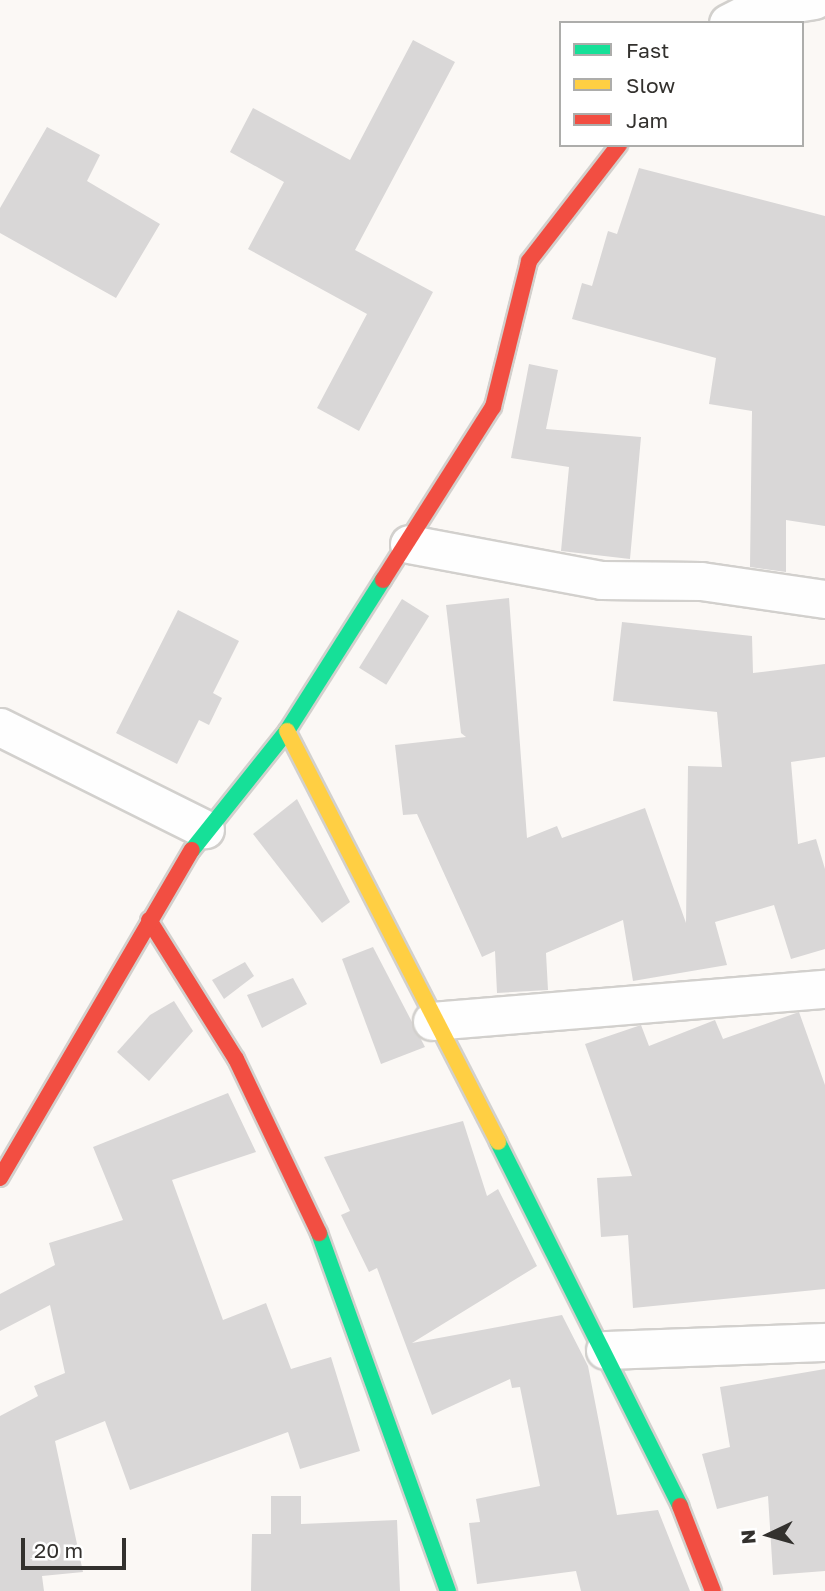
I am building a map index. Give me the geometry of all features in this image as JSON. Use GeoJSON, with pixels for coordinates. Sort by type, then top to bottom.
{"type":"FeatureCollection","features":[{"type":"Feature","properties":{"kind":"street"},"geometry":{"type":"LineString","coordinates":[[732,21],[753,10],[814,0]]}},
{"type":"Feature","properties":{"kind":"street"},"geometry":{"type":"LineString","coordinates":[[4,1163],[205,829],[287,731],[409,544],[493,407],[529,261],[617,147]]}},
{"type":"Feature","properties":{"kind":"street"},"geometry":{"type":"LineString","coordinates":[[409,544],[601,580],[701,581],[825,599]]}},
{"type":"Feature","properties":{"kind":"street"},"geometry":{"type":"LineString","coordinates":[[0,727],[205,829]]}},
{"type":"Feature","properties":{"kind":"street"},"geometry":{"type":"LineString","coordinates":[[287,731],[432,1021],[605,1350],[686,1518],[713,1591]]}},
{"type":"Feature","properties":{"kind":"street"},"geometry":{"type":"LineString","coordinates":[[149,920],[236,1059],[320,1234],[448,1591]]}},
{"type":"Feature","properties":{"kind":"street"},"geometry":{"type":"LineString","coordinates":[[432,1021],[825,989]]}},
{"type":"Feature","properties":{"kind":"street"},"geometry":{"type":"LineString","coordinates":[[605,1350],[825,1342]]}},
{"type":"Feature","properties":{"kind":"building"},"geometry":{"type":"Polygon","coordinates":[[[413,40],[455,62],[355,250],[433,292],[359,431],[317,408],[367,314],[248,249],[284,182],[230,152],[253,108],[350,160],[413,40]]]}},
{"type":"Feature","properties":{"kind":"building"},"geometry":{"type":"Polygon","coordinates":[[[47,127],[100,155],[87,181],[160,224],[116,298],[0,233],[0,208],[47,127]]]}},
{"type":"Feature","properties":{"kind":"building"},"geometry":{"type":"Polygon","coordinates":[[[639,168],[825,216],[825,526],[786,520],[786,572],[750,567],[752,411],[709,404],[716,358],[572,319],[582,283],[592,286],[608,231],[617,234],[639,168]]]}},
{"type":"Feature","properties":{"kind":"building"},"geometry":{"type":"Polygon","coordinates":[[[529,364],[558,370],[546,429],[641,437],[630,559],[561,551],[569,467],[511,458],[529,364]]]}},
{"type":"Feature","properties":{"kind":"building"},"geometry":{"type":"Polygon","coordinates":[[[509,598],[527,838],[557,826],[562,838],[645,808],[686,923],[688,766],[722,767],[717,712],[613,701],[622,622],[752,636],[753,673],[825,664],[825,757],[791,762],[798,844],[816,839],[825,869],[825,949],[791,959],[774,905],[715,922],[727,965],[633,981],[623,920],[546,953],[548,990],[497,993],[495,951],[482,957],[417,814],[403,815],[395,745],[466,737],[461,733],[446,605],[509,598]]]}},
{"type":"Feature","properties":{"kind":"building"},"geometry":{"type":"Polygon","coordinates":[[[402,599],[429,616],[386,685],[359,668],[402,599]]]}},
{"type":"Feature","properties":{"kind":"building"},"geometry":{"type":"Polygon","coordinates":[[[178,610],[239,641],[213,693],[222,698],[209,725],[199,720],[177,764],[116,733],[178,610]]]}},
{"type":"Feature","properties":{"kind":"building"},"geometry":{"type":"Polygon","coordinates":[[[297,799],[350,902],[322,923],[253,834],[297,799]]]}},
{"type":"Feature","properties":{"kind":"building"},"geometry":{"type":"Polygon","coordinates":[[[373,947],[425,1047],[381,1064],[342,959],[373,947]]]}},
{"type":"Feature","properties":{"kind":"building"},"geometry":{"type":"Polygon","coordinates":[[[245,962],[254,976],[224,999],[212,980],[245,962]]]}},
{"type":"Feature","properties":{"kind":"building"},"geometry":{"type":"Polygon","coordinates":[[[293,978],[307,1004],[262,1028],[247,995],[293,978]]]}},
{"type":"Feature","properties":{"kind":"building"},"geometry":{"type":"Polygon","coordinates":[[[174,1001],[193,1031],[149,1081],[117,1052],[150,1015],[174,1001]]]}},
{"type":"Feature","properties":{"kind":"building"},"geometry":{"type":"Polygon","coordinates":[[[799,1012],[825,1085],[825,1289],[633,1308],[628,1235],[601,1237],[597,1178],[632,1176],[585,1044],[641,1025],[649,1046],[715,1020],[723,1039],[799,1012]]]}},
{"type":"Feature","properties":{"kind":"building"},"geometry":{"type":"Polygon","coordinates":[[[228,1093],[256,1152],[172,1180],[223,1320],[266,1303],[291,1369],[331,1357],[360,1451],[300,1469],[288,1432],[130,1490],[105,1421],[55,1441],[83,1572],[42,1576],[44,1591],[0,1591],[0,1416],[38,1396],[34,1386],[65,1373],[50,1305],[0,1331],[0,1294],[55,1265],[49,1243],[123,1220],[93,1147],[228,1093]]]}},
{"type":"Feature","properties":{"kind":"building"},"geometry":{"type":"Polygon","coordinates":[[[463,1121],[487,1196],[498,1189],[537,1266],[412,1343],[562,1315],[588,1366],[617,1515],[658,1510],[690,1591],[581,1591],[576,1571],[477,1584],[469,1523],[480,1522],[476,1499],[540,1486],[520,1387],[512,1388],[510,1379],[432,1415],[377,1268],[369,1272],[341,1215],[350,1211],[324,1157],[463,1121]]]}},
{"type":"Feature","properties":{"kind":"building"},"geometry":{"type":"Polygon","coordinates":[[[825,1369],[825,1571],[773,1575],[768,1496],[717,1509],[702,1454],[730,1447],[720,1387],[825,1369]]]}},
{"type":"Feature","properties":{"kind":"building"},"geometry":{"type":"Polygon","coordinates":[[[271,1496],[301,1496],[301,1524],[397,1520],[400,1591],[251,1591],[252,1534],[271,1534],[271,1496]]]}},
{"type":"Feature","properties":{"kind":"traffic: fast"},"geometry":{"type":"LineString","coordinates":[[192,850],[287,731],[383,580]]}},
{"type":"Feature","properties":{"kind":"traffic: fast"},"geometry":{"type":"LineString","coordinates":[[498,1142],[680,1506]]}},
{"type":"Feature","properties":{"kind":"traffic: fast"},"geometry":{"type":"LineString","coordinates":[[319,1233],[448,1591]]}},
{"type":"Feature","properties":{"kind":"traffic: slow"},"geometry":{"type":"LineString","coordinates":[[287,731],[498,1142]]}},
{"type":"Feature","properties":{"kind":"traffic: jam"},"geometry":{"type":"LineString","coordinates":[[383,580],[493,407],[529,261],[617,147]]}},
{"type":"Feature","properties":{"kind":"traffic: jam"},"geometry":{"type":"LineString","coordinates":[[0,1178],[192,850]]}},
{"type":"Feature","properties":{"kind":"traffic: jam"},"geometry":{"type":"LineString","coordinates":[[149,920],[236,1059],[319,1233]]}},
{"type":"Feature","properties":{"kind":"traffic: jam"},"geometry":{"type":"LineString","coordinates":[[680,1506],[713,1591]]}}]}
